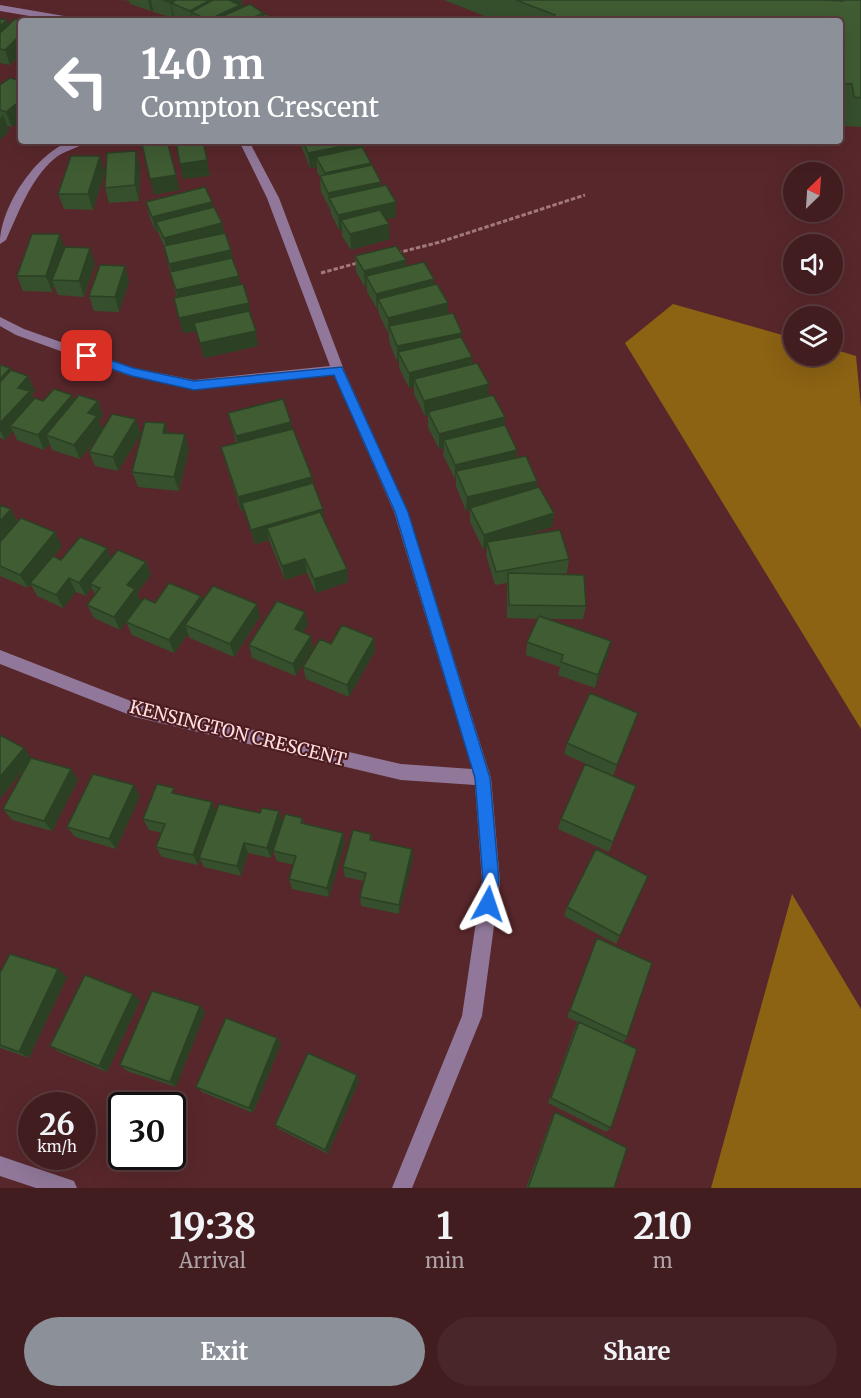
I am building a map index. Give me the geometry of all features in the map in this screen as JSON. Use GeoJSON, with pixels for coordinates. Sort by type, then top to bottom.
{"type":"FeatureCollection","features":[{"type":"Feature","properties":{"kind":"street"},"geometry":{"type":"LineString","coordinates":[[0,8],[58,18]]}},
{"type":"Feature","properties":{"kind":"street"},"geometry":{"type":"LineString","coordinates":[[0,240],[39,165],[71,144]]}},
{"type":"Feature","properties":{"kind":"street"},"geometry":{"type":"LineString","coordinates":[[246,144],[273,198],[338,370],[401,512],[483,778],[491,881],[472,1016],[402,1188]]}},
{"type":"Feature","properties":{"kind":"street"},"geometry":{"type":"LineString","coordinates":[[0,321],[20,332],[132,372],[194,385],[338,370]]}},
{"type":"Feature","properties":{"kind":"street","name":"KENSINGTON CRESCENT"},"geometry":{"type":"LineString","coordinates":[[0,657],[135,710],[401,772],[483,778]]}},
{"type":"Feature","properties":{"kind":"street"},"geometry":{"type":"LineString","coordinates":[[0,1166],[67,1188]]}},
{"type":"Feature","properties":{"kind":"path"},"geometry":{"type":"LineString","coordinates":[[394,254],[440,242],[585,195]]}},
{"type":"Feature","properties":{"kind":"path"},"geometry":{"type":"LineString","coordinates":[[302,278],[371,260]]}},
{"type":"Feature","properties":{"kind":"shaded area"},"geometry":{"type":"Polygon","coordinates":[[[673,304],[783,335],[783,366],[843,366],[843,352],[856,356],[861,407],[861,729],[625,343],[673,304]]]}},
{"type":"Feature","properties":{"kind":"shaded area"},"geometry":{"type":"Polygon","coordinates":[[[792,894],[861,1009],[861,1188],[711,1188],[792,894]]]}},
{"type":"Feature","properties":{"kind":"building"},"geometry":{"type":"Polygon","coordinates":[[[176,0],[210,0],[190,11],[171,3],[176,0]]]}},
{"type":"Feature","properties":{"kind":"building"},"geometry":{"type":"Polygon","coordinates":[[[213,0],[233,0],[231,1],[240,5],[212,18],[204,18],[191,12],[213,0]]]}},
{"type":"Feature","properties":{"kind":"building"},"geometry":{"type":"Polygon","coordinates":[[[516,0],[861,0],[861,98],[854,97],[852,84],[843,83],[843,18],[550,18],[555,15],[516,0]]]}},
{"type":"Feature","properties":{"kind":"building"},"geometry":{"type":"Polygon","coordinates":[[[250,4],[263,13],[252,18],[219,18],[250,4]]]}},
{"type":"Feature","properties":{"kind":"building"},"geometry":{"type":"Polygon","coordinates":[[[266,14],[272,18],[257,18],[266,14]]]}},
{"type":"Feature","properties":{"kind":"building"},"geometry":{"type":"Polygon","coordinates":[[[0,19],[7,20],[0,26],[0,19]]]}},
{"type":"Feature","properties":{"kind":"building"},"geometry":{"type":"Polygon","coordinates":[[[15,19],[18,20],[18,37],[5,50],[0,49],[0,33],[15,19]]]}},
{"type":"Feature","properties":{"kind":"building"},"geometry":{"type":"Polygon","coordinates":[[[10,78],[18,80],[18,102],[6,112],[0,110],[0,85],[10,78]]]}},
{"type":"Feature","properties":{"kind":"building"},"geometry":{"type":"Polygon","coordinates":[[[142,144],[168,144],[176,175],[150,179],[142,144]]]}},
{"type":"Feature","properties":{"kind":"building"},"geometry":{"type":"Polygon","coordinates":[[[177,144],[204,144],[207,160],[180,164],[177,144]]]}},
{"type":"Feature","properties":{"kind":"building"},"geometry":{"type":"Polygon","coordinates":[[[304,144],[353,144],[308,153],[304,144]]]}},
{"type":"Feature","properties":{"kind":"building"},"geometry":{"type":"Polygon","coordinates":[[[362,147],[371,163],[325,173],[316,157],[362,147]]]}},
{"type":"Feature","properties":{"kind":"building"},"geometry":{"type":"Polygon","coordinates":[[[136,151],[135,185],[105,188],[107,153],[136,151]]]}},
{"type":"Feature","properties":{"kind":"building"},"geometry":{"type":"Polygon","coordinates":[[[71,156],[100,156],[88,194],[58,194],[71,156]]]}},
{"type":"Feature","properties":{"kind":"building"},"geometry":{"type":"Polygon","coordinates":[[[372,165],[381,182],[328,193],[320,176],[372,165]]]}},
{"type":"Feature","properties":{"kind":"building"},"geometry":{"type":"Polygon","coordinates":[[[386,185],[396,202],[338,215],[329,198],[386,185]]]}},
{"type":"Feature","properties":{"kind":"building"},"geometry":{"type":"Polygon","coordinates":[[[205,187],[212,202],[152,217],[146,202],[205,187]]]}},
{"type":"Feature","properties":{"kind":"building"},"geometry":{"type":"Polygon","coordinates":[[[214,207],[222,223],[164,238],[156,222],[214,207]]]}},
{"type":"Feature","properties":{"kind":"building"},"geometry":{"type":"Polygon","coordinates":[[[380,210],[389,224],[350,234],[341,220],[380,210]]]}},
{"type":"Feature","properties":{"kind":"building"},"geometry":{"type":"Polygon","coordinates":[[[225,233],[231,250],[169,264],[164,246],[225,233]]]}},
{"type":"Feature","properties":{"kind":"building"},"geometry":{"type":"Polygon","coordinates":[[[32,234],[60,234],[46,276],[17,276],[32,234]]]}},
{"type":"Feature","properties":{"kind":"building"},"geometry":{"type":"Polygon","coordinates":[[[396,246],[406,260],[364,271],[355,256],[396,246]]]}},
{"type":"Feature","properties":{"kind":"building"},"geometry":{"type":"Polygon","coordinates":[[[65,247],[90,248],[79,281],[52,280],[65,247]]]}},
{"type":"Feature","properties":{"kind":"building"},"geometry":{"type":"Polygon","coordinates":[[[232,258],[239,276],[176,290],[170,272],[232,258]]]}},
{"type":"Feature","properties":{"kind":"building"},"geometry":{"type":"Polygon","coordinates":[[[424,262],[434,279],[376,294],[366,276],[424,262]]]}},
{"type":"Feature","properties":{"kind":"building"},"geometry":{"type":"Polygon","coordinates":[[[100,265],[125,266],[115,297],[89,296],[100,265]]]}},
{"type":"Feature","properties":{"kind":"building"},"geometry":{"type":"Polygon","coordinates":[[[243,284],[249,303],[179,318],[174,298],[243,284]]]}},
{"type":"Feature","properties":{"kind":"building"},"geometry":{"type":"Polygon","coordinates":[[[437,284],[448,303],[388,318],[378,299],[437,284]]]}},
{"type":"Feature","properties":{"kind":"building"},"geometry":{"type":"Polygon","coordinates":[[[249,311],[256,331],[200,343],[194,323],[249,311]]]}},
{"type":"Feature","properties":{"kind":"building"},"geometry":{"type":"Polygon","coordinates":[[[453,313],[462,333],[397,346],[389,326],[453,313]]]}},
{"type":"Feature","properties":{"kind":"building"},"geometry":{"type":"Polygon","coordinates":[[[461,337],[472,357],[409,373],[398,352],[461,337]]]}},
{"type":"Feature","properties":{"kind":"building"},"geometry":{"type":"Polygon","coordinates":[[[477,363],[489,384],[424,401],[414,379],[477,363]]]}},
{"type":"Feature","properties":{"kind":"building"},"geometry":{"type":"Polygon","coordinates":[[[0,365],[10,368],[0,379],[0,365]]]}},
{"type":"Feature","properties":{"kind":"building"},"geometry":{"type":"Polygon","coordinates":[[[11,370],[28,376],[18,388],[30,391],[0,423],[0,382],[11,370]]]}},
{"type":"Feature","properties":{"kind":"building"},"geometry":{"type":"Polygon","coordinates":[[[54,389],[72,395],[38,435],[10,426],[35,398],[43,401],[54,389]]]}},
{"type":"Feature","properties":{"kind":"building"},"geometry":{"type":"Polygon","coordinates":[[[79,395],[98,401],[88,413],[97,416],[74,445],[46,435],[79,395]]]}},
{"type":"Feature","properties":{"kind":"building"},"geometry":{"type":"Polygon","coordinates":[[[493,395],[505,417],[439,434],[428,412],[493,395]]]}},
{"type":"Feature","properties":{"kind":"building"},"geometry":{"type":"Polygon","coordinates":[[[283,399],[291,422],[236,436],[228,413],[283,399]]]}},
{"type":"Feature","properties":{"kind":"building"},"geometry":{"type":"Polygon","coordinates":[[[112,414],[136,419],[113,457],[89,452],[112,414]]]}},
{"type":"Feature","properties":{"kind":"building"},"geometry":{"type":"Polygon","coordinates":[[[145,422],[165,423],[163,433],[185,434],[174,477],[132,472],[145,422]]]}},
{"type":"Feature","properties":{"kind":"building"},"geometry":{"type":"Polygon","coordinates":[[[505,425],[517,450],[455,465],[444,440],[505,425]]]}},
{"type":"Feature","properties":{"kind":"building"},"geometry":{"type":"Polygon","coordinates":[[[293,429],[312,477],[238,497],[221,447],[293,429]]]}},
{"type":"Feature","properties":{"kind":"building"},"geometry":{"type":"Polygon","coordinates":[[[526,456],[537,481],[467,497],[456,471],[526,456]]]}},
{"type":"Feature","properties":{"kind":"building"},"geometry":{"type":"Polygon","coordinates":[[[313,483],[323,509],[251,530],[242,503],[313,483]]]}},
{"type":"Feature","properties":{"kind":"building"},"geometry":{"type":"Polygon","coordinates":[[[539,487],[554,513],[484,535],[470,508],[539,487]]]}},
{"type":"Feature","properties":{"kind":"building"},"geometry":{"type":"Polygon","coordinates":[[[0,505],[11,509],[0,521],[0,505]]]}},
{"type":"Feature","properties":{"kind":"building"},"geometry":{"type":"Polygon","coordinates":[[[320,512],[347,569],[314,579],[305,559],[282,566],[267,528],[320,512]]]}},
{"type":"Feature","properties":{"kind":"building"},"geometry":{"type":"Polygon","coordinates":[[[21,518],[55,532],[20,575],[0,566],[0,542],[21,518]]]}},
{"type":"Feature","properties":{"kind":"building"},"geometry":{"type":"Polygon","coordinates":[[[560,530],[569,559],[496,572],[487,542],[560,530]]]}},
{"type":"Feature","properties":{"kind":"building"},"geometry":{"type":"Polygon","coordinates":[[[80,537],[107,548],[79,583],[69,578],[56,595],[30,583],[53,556],[61,560],[80,537]]]}},
{"type":"Feature","properties":{"kind":"building"},"geometry":{"type":"Polygon","coordinates":[[[118,550],[146,562],[127,585],[135,589],[114,617],[87,605],[100,588],[90,584],[118,550]]]}},
{"type":"Feature","properties":{"kind":"building"},"geometry":{"type":"Polygon","coordinates":[[[508,573],[584,575],[586,606],[509,605],[508,573]]]}},
{"type":"Feature","properties":{"kind":"building"},"geometry":{"type":"Polygon","coordinates":[[[169,583],[201,596],[169,640],[126,622],[144,598],[155,603],[169,583]]]}},
{"type":"Feature","properties":{"kind":"building"},"geometry":{"type":"Polygon","coordinates":[[[213,586],[257,604],[230,644],[185,625],[213,586]]]}},
{"type":"Feature","properties":{"kind":"building"},"geometry":{"type":"Polygon","coordinates":[[[277,601],[305,612],[295,629],[311,636],[293,664],[249,645],[277,601]]]}},
{"type":"Feature","properties":{"kind":"building"},"geometry":{"type":"Polygon","coordinates":[[[539,616],[611,641],[598,675],[561,662],[563,655],[527,642],[539,616]]]}},
{"type":"Feature","properties":{"kind":"building"},"geometry":{"type":"Polygon","coordinates":[[[342,625],[374,638],[347,685],[303,667],[320,639],[331,644],[342,625]]]}},
{"type":"Feature","properties":{"kind":"building"},"geometry":{"type":"Polygon","coordinates":[[[590,693],[638,713],[617,765],[567,743],[590,693]]]}},
{"type":"Feature","properties":{"kind":"building"},"geometry":{"type":"Polygon","coordinates":[[[0,735],[24,748],[0,777],[0,735]]]}},
{"type":"Feature","properties":{"kind":"building"},"geometry":{"type":"Polygon","coordinates":[[[31,758],[71,769],[44,821],[3,809],[31,758]]]}},
{"type":"Feature","properties":{"kind":"building"},"geometry":{"type":"Polygon","coordinates":[[[585,764],[636,786],[613,842],[561,819],[585,764]]]}},
{"type":"Feature","properties":{"kind":"building"},"geometry":{"type":"Polygon","coordinates":[[[93,774],[134,785],[109,839],[67,827],[93,774]]]}},
{"type":"Feature","properties":{"kind":"building"},"geometry":{"type":"Polygon","coordinates":[[[157,784],[174,788],[172,793],[212,802],[193,855],[156,847],[165,824],[143,819],[157,784]]]}},
{"type":"Feature","properties":{"kind":"building"},"geometry":{"type":"Polygon","coordinates":[[[219,804],[260,813],[262,808],[279,811],[267,848],[244,843],[237,866],[199,858],[219,804]]]}},
{"type":"Feature","properties":{"kind":"building"},"geometry":{"type":"Polygon","coordinates":[[[285,814],[302,818],[301,823],[343,833],[327,888],[289,879],[296,856],[273,851],[285,814]]]}},
{"type":"Feature","properties":{"kind":"building"},"geometry":{"type":"Polygon","coordinates":[[[353,830],[371,834],[370,840],[412,849],[399,905],[360,897],[366,873],[343,867],[353,830]]]}},
{"type":"Feature","properties":{"kind":"building"},"geometry":{"type":"Polygon","coordinates":[[[596,849],[648,876],[620,936],[567,907],[596,849]]]}},
{"type":"Feature","properties":{"kind":"building"},"geometry":{"type":"Polygon","coordinates":[[[597,938],[652,963],[627,1037],[570,1010],[597,938]]]}},
{"type":"Feature","properties":{"kind":"building"},"geometry":{"type":"Polygon","coordinates":[[[10,954],[58,969],[19,1052],[0,1045],[0,973],[10,954]]]}},
{"type":"Feature","properties":{"kind":"building"},"geometry":{"type":"Polygon","coordinates":[[[85,975],[133,994],[99,1066],[50,1046],[85,975]]]}},
{"type":"Feature","properties":{"kind":"building"},"geometry":{"type":"Polygon","coordinates":[[[152,991],[200,1006],[170,1082],[120,1065],[152,991]]]}},
{"type":"Feature","properties":{"kind":"building"},"geometry":{"type":"Polygon","coordinates":[[[226,1018],[277,1038],[249,1108],[196,1087],[226,1018]]]}},
{"type":"Feature","properties":{"kind":"building"},"geometry":{"type":"Polygon","coordinates":[[[579,1022],[637,1049],[611,1128],[551,1098],[579,1022]]]}},
{"type":"Feature","properties":{"kind":"building"},"geometry":{"type":"Polygon","coordinates":[[[308,1053],[357,1075],[325,1150],[275,1125],[308,1053]]]}},
{"type":"Feature","properties":{"kind":"building"},"geometry":{"type":"Polygon","coordinates":[[[555,1112],[627,1148],[614,1188],[528,1188],[555,1112]]]}},
{"type":"Feature","properties":{"kind":"route"},"geometry":{"type":"LineString","coordinates":[[87,356],[132,372],[194,385],[338,370],[401,512],[483,778],[491,881],[488,904]]}}]}
